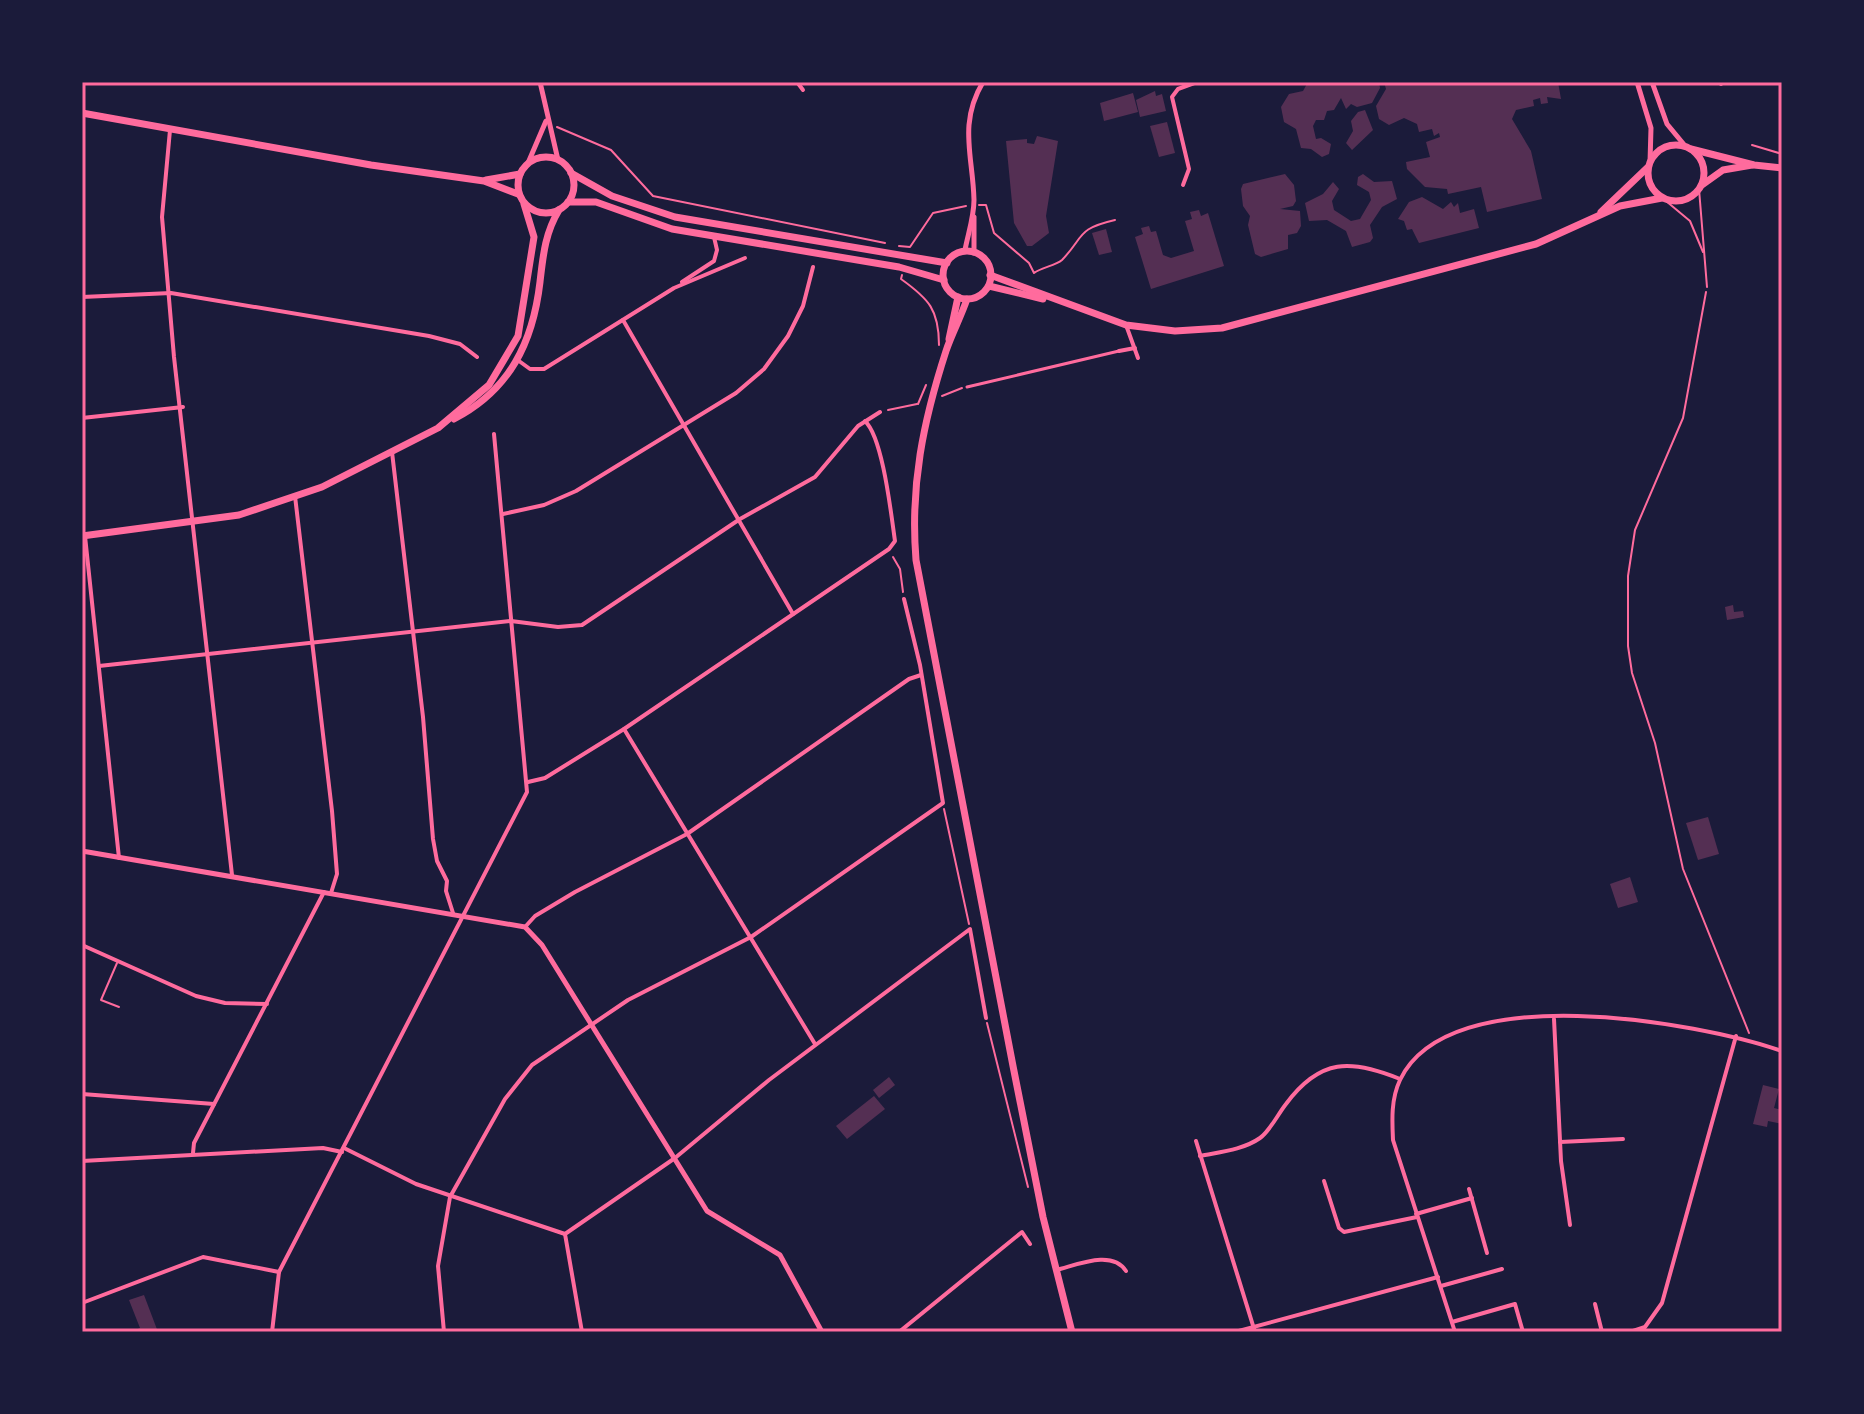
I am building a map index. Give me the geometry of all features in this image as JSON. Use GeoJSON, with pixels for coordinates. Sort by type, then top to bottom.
{"type":"FeatureCollection","features":[{"type":"Feature","properties":{"kind":"main road"},"geometry":{"type":"LineString","coordinates":[[82,113],[484,181],[518,194]]}},
{"type":"Feature","properties":{"kind":"main road"},"geometry":{"type":"LineString","coordinates":[[1596,216],[1665,147],[1688,148],[1754,165],[1782,168]]}},
{"type":"Feature","properties":{"kind":"main road"},"geometry":{"type":"LineString","coordinates":[[1688,148],[1703,167],[1700,187]]}},
{"type":"Feature","properties":{"kind":"main road"},"geometry":{"type":"LineString","coordinates":[[438,428],[489,385],[518,336],[534,237],[518,194],[520,174],[528,163],[542,157],[558,160],[571,173],[612,196],[675,217],[947,263],[970,252],[984,259],[990,275],[989,286],[979,296],[962,298]]}},
{"type":"Feature","properties":{"kind":"main road"},"geometry":{"type":"LineString","coordinates":[[1649,164],[1649,183],[1663,198]]}},
{"type":"Feature","properties":{"kind":"main road"},"geometry":{"type":"LineString","coordinates":[[990,275],[1126,325],[1175,331],[1222,328],[1536,244],[1630,203],[1663,198],[1681,201],[1723,170],[1754,165]]}},
{"type":"Feature","properties":{"kind":"main road"},"geometry":{"type":"LineString","coordinates":[[83,536],[223,520],[295,496],[392,452],[487,398],[519,361],[535,313],[547,235],[559,210],[568,202],[574,186],[571,173]]}},
{"type":"Feature","properties":{"kind":"main road"},"geometry":{"type":"LineString","coordinates":[[484,181],[520,174]]}},
{"type":"Feature","properties":{"kind":"main road"},"geometry":{"type":"LineString","coordinates":[[568,202],[596,202],[663,226],[714,237],[904,268],[944,280],[962,298]]}},
{"type":"Feature","properties":{"kind":"main road"},"geometry":{"type":"LineString","coordinates":[[524,204],[541,213],[559,210]]}},
{"type":"Feature","properties":{"kind":"main road"},"geometry":{"type":"LineString","coordinates":[[944,280],[947,263]]}},
{"type":"Feature","properties":{"kind":"main road"},"geometry":{"type":"LineString","coordinates":[[989,286],[1065,304]]}},
{"type":"Feature","properties":{"kind":"main road"},"geometry":{"type":"LineString","coordinates":[[962,298],[930,400],[916,468],[912,519],[916,560],[1015,1080],[1072,1332]]}},
{"type":"Feature","properties":{"kind":"street"},"geometry":{"type":"LineString","coordinates":[[540,82],[546,120],[558,160]]}},
{"type":"Feature","properties":{"kind":"street"},"geometry":{"type":"LineString","coordinates":[[797,82],[803,90]]}},
{"type":"Feature","properties":{"kind":"street"},"geometry":{"type":"LineString","coordinates":[[970,252],[973,209],[966,137],[974,102],[983,82]]}},
{"type":"Feature","properties":{"kind":"street"},"geometry":{"type":"LineString","coordinates":[[1183,185],[1189,169],[1172,97],[1180,87],[1197,82]]}},
{"type":"Feature","properties":{"kind":"street"},"geometry":{"type":"LineString","coordinates":[[1637,82],[1651,128],[1649,164]]}},
{"type":"Feature","properties":{"kind":"street"},"geometry":{"type":"LineString","coordinates":[[1652,82],[1665,120],[1688,148]]}},
{"type":"Feature","properties":{"kind":"street"},"geometry":{"type":"LineString","coordinates":[[528,163],[546,120]]}},
{"type":"Feature","properties":{"kind":"street"},"geometry":{"type":"LineString","coordinates":[[170,130],[162,217],[171,293],[174,357],[183,407],[232,875]]}},
{"type":"Feature","properties":{"kind":"street"},"geometry":{"type":"LineString","coordinates":[[519,361],[530,369],[544,369],[674,288],[714,261],[717,250],[714,237]]}},
{"type":"Feature","properties":{"kind":"street"},"geometry":{"type":"LineString","coordinates":[[674,288],[745,258]]}},
{"type":"Feature","properties":{"kind":"street"},"geometry":{"type":"LineString","coordinates":[[503,514],[553,502],[736,393],[777,354],[803,306],[813,267]]}},
{"type":"Feature","properties":{"kind":"street"},"geometry":{"type":"LineString","coordinates":[[82,297],[171,293],[429,336],[460,344],[477,357]]}},
{"type":"Feature","properties":{"kind":"street"},"geometry":{"type":"LineString","coordinates":[[623,320],[793,614]]}},
{"type":"Feature","properties":{"kind":"street"},"geometry":{"type":"LineString","coordinates":[[1126,325],[1138,358]]}},
{"type":"Feature","properties":{"kind":"street"},"geometry":{"type":"LineString","coordinates":[[967,387],[1135,348]]}},
{"type":"Feature","properties":{"kind":"street"},"geometry":{"type":"LineString","coordinates":[[82,418],[183,407]]}},
{"type":"Feature","properties":{"kind":"street"},"geometry":{"type":"LineString","coordinates":[[99,666],[511,621],[558,627],[582,625],[740,519],[815,477],[865,421],[880,412]]}},
{"type":"Feature","properties":{"kind":"street"},"geometry":{"type":"LineString","coordinates":[[527,782],[545,778],[624,729],[889,549],[895,541],[893,524],[874,435],[865,421]]}},
{"type":"Feature","properties":{"kind":"street"},"geometry":{"type":"LineString","coordinates":[[272,1332],[279,1272],[522,802],[527,782],[494,434]]}},
{"type":"Feature","properties":{"kind":"street"},"geometry":{"type":"LineString","coordinates":[[392,452],[414,633],[433,839],[447,881],[446,891],[453,913]]}},
{"type":"Feature","properties":{"kind":"street"},"geometry":{"type":"LineString","coordinates":[[295,496],[335,842],[337,874],[331,893]]}},
{"type":"Feature","properties":{"kind":"street"},"geometry":{"type":"LineString","coordinates":[[83,536],[119,858]]}},
{"type":"Feature","properties":{"kind":"street"},"geometry":{"type":"LineString","coordinates":[[444,1332],[438,1266],[450,1197],[517,1082],[544,1054],[591,1023],[751,937],[943,803],[921,675],[904,599]]}},
{"type":"Feature","properties":{"kind":"street"},"geometry":{"type":"LineString","coordinates":[[525,927],[535,916],[575,892],[687,834],[909,679],[921,675]]}},
{"type":"Feature","properties":{"kind":"street"},"geometry":{"type":"LineString","coordinates":[[624,729],[815,1044]]}},
{"type":"Feature","properties":{"kind":"street"},"geometry":{"type":"LineString","coordinates":[[82,851],[525,927],[542,945],[716,1219],[780,1255],[822,1332]]}},
{"type":"Feature","properties":{"kind":"street"},"geometry":{"type":"LineString","coordinates":[[193,1153],[194,1143],[324,892]]}},
{"type":"Feature","properties":{"kind":"street"},"geometry":{"type":"LineString","coordinates":[[565,1234],[675,1158],[815,1044],[970,929],[986,1018]]}},
{"type":"Feature","properties":{"kind":"street"},"geometry":{"type":"LineString","coordinates":[[82,945],[207,1000],[267,1004]]}},
{"type":"Feature","properties":{"kind":"street"},"geometry":{"type":"LineString","coordinates":[[1455,1332],[1393,1140],[1392,1113],[1400,1079],[1421,1052],[1451,1032],[1495,1022],[1596,1017],[1671,1023],[1736,1036],[1782,1051]]}},
{"type":"Feature","properties":{"kind":"street"},"geometry":{"type":"LineString","coordinates":[[1554,1019],[1560,1142],[1570,1225]]}},
{"type":"Feature","properties":{"kind":"street"},"geometry":{"type":"LineString","coordinates":[[1630,1332],[1645,1327],[1662,1303],[1736,1036]]}},
{"type":"Feature","properties":{"kind":"street"},"geometry":{"type":"LineString","coordinates":[[1200,1156],[1237,1148],[1260,1138],[1297,1089],[1317,1073],[1343,1064],[1364,1066],[1400,1079]]}},
{"type":"Feature","properties":{"kind":"street"},"geometry":{"type":"LineString","coordinates":[[82,1094],[214,1104]]}},
{"type":"Feature","properties":{"kind":"street"},"geometry":{"type":"LineString","coordinates":[[1560,1142],[1623,1139]]}},
{"type":"Feature","properties":{"kind":"street"},"geometry":{"type":"LineString","coordinates":[[1196,1141],[1254,1330]]}},
{"type":"Feature","properties":{"kind":"street"},"geometry":{"type":"LineString","coordinates":[[82,1161],[193,1153],[342,1150],[450,1197],[565,1234]]}},
{"type":"Feature","properties":{"kind":"street"},"geometry":{"type":"LineString","coordinates":[[1324,1181],[1339,1228],[1344,1232],[1472,1198]]}},
{"type":"Feature","properties":{"kind":"street"},"geometry":{"type":"LineString","coordinates":[[1469,1189],[1487,1253]]}},
{"type":"Feature","properties":{"kind":"street"},"geometry":{"type":"LineString","coordinates":[[899,1332],[1022,1232],[1030,1244]]}},
{"type":"Feature","properties":{"kind":"street"},"geometry":{"type":"LineString","coordinates":[[565,1234],[582,1332]]}},
{"type":"Feature","properties":{"kind":"street"},"geometry":{"type":"LineString","coordinates":[[82,1303],[203,1257],[279,1272]]}},
{"type":"Feature","properties":{"kind":"street"},"geometry":{"type":"LineString","coordinates":[[1056,1270],[1109,1259],[1118,1262],[1126,1271]]}},
{"type":"Feature","properties":{"kind":"street"},"geometry":{"type":"LineString","coordinates":[[1441,1286],[1502,1269]]}},
{"type":"Feature","properties":{"kind":"street"},"geometry":{"type":"LineString","coordinates":[[1235,1332],[1254,1330],[1438,1277]]}},
{"type":"Feature","properties":{"kind":"street"},"geometry":{"type":"LineString","coordinates":[[1452,1322],[1515,1304],[1523,1332]]}},
{"type":"Feature","properties":{"kind":"street"},"geometry":{"type":"LineString","coordinates":[[1595,1304],[1602,1332]]}},
{"type":"Feature","properties":{"kind":"lane"},"geometry":{"type":"LineString","coordinates":[[1700,187],[1707,287]]}},
{"type":"Feature","properties":{"kind":"lane"},"geometry":{"type":"LineString","coordinates":[[1663,198],[1690,221],[1703,253]]}},
{"type":"Feature","properties":{"kind":"lane"},"geometry":{"type":"LineString","coordinates":[[118,962],[101,1000],[119,1007]]}},
{"type":"Feature","properties":{"kind":"path"},"geometry":{"type":"LineString","coordinates":[[546,120],[611,150],[653,196],[910,247]]}},
{"type":"Feature","properties":{"kind":"path"},"geometry":{"type":"LineString","coordinates":[[1752,145],[1782,154]]}},
{"type":"Feature","properties":{"kind":"path"},"geometry":{"type":"LineString","coordinates":[[907,257],[910,247],[933,213],[986,205],[994,233],[1029,263],[1034,273],[1060,262],[1087,228],[1115,220]]}},
{"type":"Feature","properties":{"kind":"path"},"geometry":{"type":"LineString","coordinates":[[904,268],[901,279],[930,303],[940,325],[939,349]]}},
{"type":"Feature","properties":{"kind":"path"},"geometry":{"type":"LineString","coordinates":[[1707,287],[1683,418],[1635,530],[1628,576],[1628,646],[1632,673],[1655,743],[1683,869],[1750,1029],[1748,1040]]}},
{"type":"Feature","properties":{"kind":"path"},"geometry":{"type":"LineString","coordinates":[[918,404],[927,383]]}},
{"type":"Feature","properties":{"kind":"path"},"geometry":{"type":"LineString","coordinates":[[889,549],[900,569],[904,599]]}},
{"type":"Feature","properties":{"kind":"path"},"geometry":{"type":"LineString","coordinates":[[943,803],[970,929]]}},
{"type":"Feature","properties":{"kind":"path"},"geometry":{"type":"LineString","coordinates":[[986,1018],[1030,1196]]}},
{"type":"Feature","properties":{"kind":"building"},"geometry":{"type":"Polygon","coordinates":[[[1308,82],[1379,82],[1380,88],[1372,103],[1357,107],[1351,104],[1346,109],[1341,98],[1334,110],[1327,111],[1324,120],[1316,120],[1313,126],[1316,139],[1321,138],[1331,144],[1329,154],[1322,157],[1311,149],[1301,148],[1296,129],[1284,122],[1281,107],[1289,94],[1303,91],[1308,82]]]}},
{"type":"Feature","properties":{"kind":"building"},"geometry":{"type":"Polygon","coordinates":[[[1384,82],[1558,82],[1561,99],[1547,97],[1548,103],[1541,104],[1540,98],[1533,100],[1534,106],[1516,110],[1512,119],[1531,151],[1542,199],[1487,212],[1481,187],[1448,194],[1447,189],[1425,187],[1407,169],[1406,162],[1430,157],[1426,142],[1440,137],[1439,133],[1434,136],[1432,129],[1419,132],[1417,124],[1404,118],[1389,125],[1379,119],[1376,106],[1386,89],[1384,82]]]}},
{"type":"Feature","properties":{"kind":"building"},"geometry":{"type":"Polygon","coordinates":[[[1155,91],[1156,96],[1162,94],[1166,111],[1140,117],[1136,100],[1155,91]]]}},
{"type":"Feature","properties":{"kind":"building"},"geometry":{"type":"Polygon","coordinates":[[[1133,93],[1138,112],[1104,121],[1100,103],[1133,93]]]}},
{"type":"Feature","properties":{"kind":"building"},"geometry":{"type":"Polygon","coordinates":[[[1365,110],[1373,130],[1352,150],[1346,143],[1353,131],[1351,121],[1358,112],[1365,110]]]}},
{"type":"Feature","properties":{"kind":"building"},"geometry":{"type":"Polygon","coordinates":[[[1167,122],[1175,153],[1159,157],[1150,126],[1167,122]]]}},
{"type":"Feature","properties":{"kind":"building"},"geometry":{"type":"Polygon","coordinates":[[[1037,136],[1058,141],[1046,216],[1049,233],[1032,246],[1027,246],[1014,223],[1006,141],[1027,139],[1027,143],[1034,144],[1037,136]]]}},
{"type":"Feature","properties":{"kind":"building"},"geometry":{"type":"Polygon","coordinates":[[[1285,174],[1294,185],[1296,201],[1293,206],[1280,209],[1300,211],[1301,226],[1297,233],[1288,235],[1288,249],[1261,257],[1255,254],[1248,225],[1250,216],[1243,206],[1241,189],[1243,184],[1285,174]]]}},
{"type":"Feature","properties":{"kind":"building"},"geometry":{"type":"Polygon","coordinates":[[[1363,174],[1374,182],[1392,181],[1397,199],[1382,207],[1370,225],[1373,238],[1370,242],[1352,247],[1346,231],[1327,220],[1309,221],[1305,203],[1323,194],[1333,182],[1339,189],[1332,201],[1334,210],[1351,221],[1360,219],[1371,200],[1369,192],[1357,185],[1358,177],[1363,174]]]}},
{"type":"Feature","properties":{"kind":"building"},"geometry":{"type":"Polygon","coordinates":[[[1422,197],[1443,209],[1451,202],[1454,207],[1458,203],[1460,213],[1474,209],[1479,228],[1419,243],[1412,229],[1407,230],[1404,221],[1398,219],[1409,202],[1422,197]]]}},
{"type":"Feature","properties":{"kind":"building"},"geometry":{"type":"Polygon","coordinates":[[[1199,210],[1201,216],[1208,213],[1224,266],[1151,289],[1135,237],[1143,234],[1141,228],[1149,226],[1151,232],[1156,231],[1163,255],[1171,258],[1194,251],[1185,221],[1192,219],[1190,212],[1199,210]]]}},
{"type":"Feature","properties":{"kind":"building"},"geometry":{"type":"Polygon","coordinates":[[[1106,229],[1112,252],[1099,255],[1092,233],[1106,229]]]}},
{"type":"Feature","properties":{"kind":"building"},"geometry":{"type":"Polygon","coordinates":[[[1733,605],[1734,612],[1743,611],[1744,617],[1727,620],[1725,607],[1733,605]]]}},
{"type":"Feature","properties":{"kind":"building"},"geometry":{"type":"Polygon","coordinates":[[[1708,817],[1719,854],[1698,860],[1686,823],[1708,817]]]}},
{"type":"Feature","properties":{"kind":"building"},"geometry":{"type":"Polygon","coordinates":[[[1630,877],[1638,902],[1618,908],[1610,884],[1630,877]]]}},
{"type":"Feature","properties":{"kind":"building"},"geometry":{"type":"Polygon","coordinates":[[[889,1077],[895,1085],[879,1098],[873,1090],[889,1077]]]}},
{"type":"Feature","properties":{"kind":"building"},"geometry":{"type":"Polygon","coordinates":[[[1763,1085],[1779,1089],[1774,1108],[1782,1110],[1782,1124],[1768,1121],[1767,1127],[1753,1124],[1763,1085]]]}},
{"type":"Feature","properties":{"kind":"building"},"geometry":{"type":"Polygon","coordinates":[[[874,1096],[885,1109],[847,1139],[836,1126],[874,1096]]]}},
{"type":"Feature","properties":{"kind":"building"},"geometry":{"type":"Polygon","coordinates":[[[144,1295],[158,1332],[131,1332],[140,1328],[129,1300],[144,1295]]]}}]}
